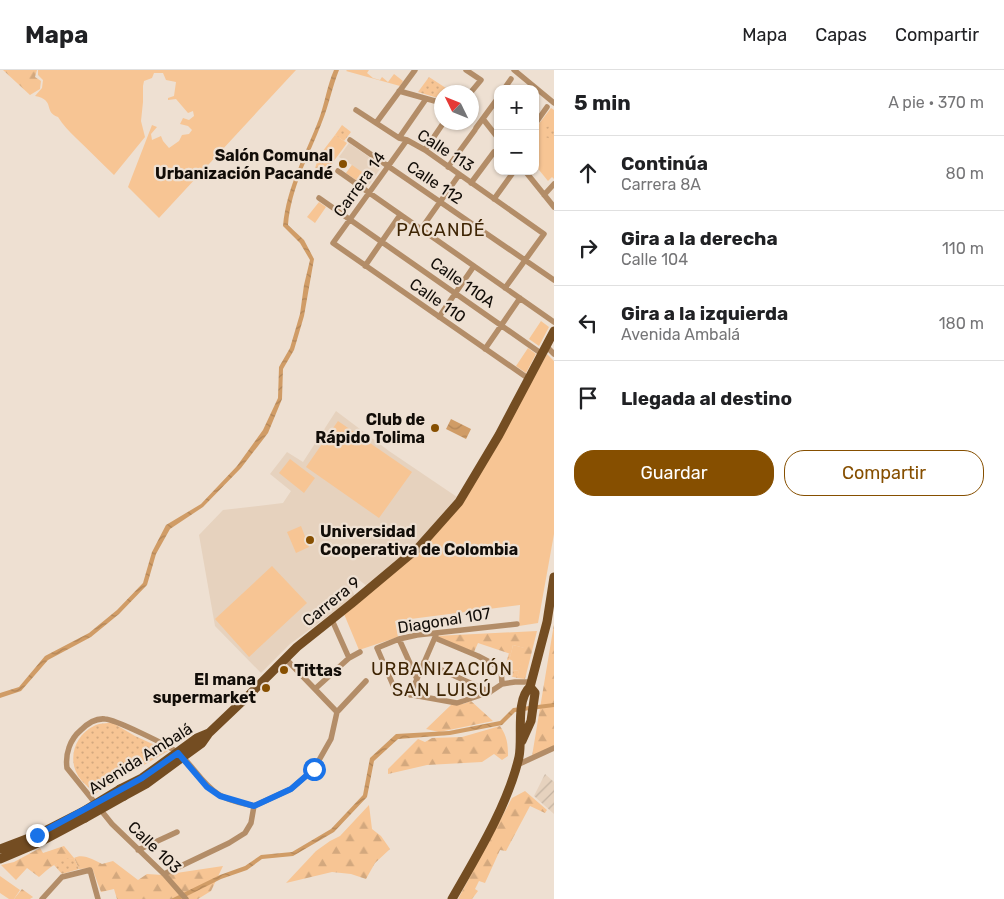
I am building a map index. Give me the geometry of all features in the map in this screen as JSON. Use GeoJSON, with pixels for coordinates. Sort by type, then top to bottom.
{"type":"FeatureCollection","features":[{"type":"Feature","properties":{"kind":"main road","name":"Carrera 9"},"geometry":{"type":"LineString","coordinates":[[209,733],[297,646],[332,620],[419,547],[459,502],[499,435],[554,331]]}},
{"type":"Feature","properties":{"kind":"main road"},"geometry":{"type":"LineString","coordinates":[[452,899],[511,784],[517,765],[521,741],[520,720],[547,622],[554,578]]}},
{"type":"Feature","properties":{"kind":"main road"},"geometry":{"type":"LineString","coordinates":[[521,741],[531,721],[530,688]]}},
{"type":"Feature","properties":{"kind":"main road","name":"Avenida Ambalá"},"geometry":{"type":"LineString","coordinates":[[0,849],[83,814],[122,793],[142,778],[202,744],[209,733]]}},
{"type":"Feature","properties":{"kind":"main road","name":"Avenida Ambalá"},"geometry":{"type":"LineString","coordinates":[[0,859],[40,842],[83,814]]}},
{"type":"Feature","properties":{"kind":"street"},"geometry":{"type":"LineString","coordinates":[[376,123],[415,70]]}},
{"type":"Feature","properties":{"kind":"street"},"geometry":{"type":"LineString","coordinates":[[466,70],[481,80],[477,85]]}},
{"type":"Feature","properties":{"kind":"street"},"geometry":{"type":"LineString","coordinates":[[514,70],[554,103]]}},
{"type":"Feature","properties":{"kind":"street"},"geometry":{"type":"LineString","coordinates":[[507,85],[511,78]]}},
{"type":"Feature","properties":{"kind":"street"},"geometry":{"type":"LineString","coordinates":[[400,91],[434,100]]}},
{"type":"Feature","properties":{"kind":"street","name":"Carrera 14"},"geometry":{"type":"LineString","coordinates":[[399,138],[426,98]]}},
{"type":"Feature","properties":{"kind":"street"},"geometry":{"type":"LineString","coordinates":[[448,167],[494,104]]}},
{"type":"Feature","properties":{"kind":"street"},"geometry":{"type":"LineString","coordinates":[[539,118],[547,107]]}},
{"type":"Feature","properties":{"kind":"street","name":"Calle 113"},"geometry":{"type":"LineString","coordinates":[[356,110],[399,138],[407,140],[425,150],[544,234],[525,260]]}},
{"type":"Feature","properties":{"kind":"street"},"geometry":{"type":"LineString","coordinates":[[483,119],[494,132]]}},
{"type":"Feature","properties":{"kind":"street"},"geometry":{"type":"LineString","coordinates":[[425,150],[439,130]]}},
{"type":"Feature","properties":{"kind":"street","name":"Calle 112"},"geometry":{"type":"LineString","coordinates":[[350,140],[554,280]]}},
{"type":"Feature","properties":{"kind":"street","name":"Carrera 14"},"geometry":{"type":"LineString","coordinates":[[333,243],[407,140]]}},
{"type":"Feature","properties":{"kind":"street"},"geometry":{"type":"LineString","coordinates":[[471,183],[494,152]]}},
{"type":"Feature","properties":{"kind":"street"},"geometry":{"type":"LineString","coordinates":[[338,171],[554,322]]}},
{"type":"Feature","properties":{"kind":"street"},"geometry":{"type":"LineString","coordinates":[[421,229],[459,175]]}},
{"type":"Feature","properties":{"kind":"street"},"geometry":{"type":"LineString","coordinates":[[494,199],[511,175]]}},
{"type":"Feature","properties":{"kind":"street"},"geometry":{"type":"LineString","coordinates":[[528,175],[554,207]]}},
{"type":"Feature","properties":{"kind":"street"},"geometry":{"type":"LineString","coordinates":[[544,195],[554,184]]}},
{"type":"Feature","properties":{"kind":"street","name":"Calle 110A"},"geometry":{"type":"LineString","coordinates":[[320,198],[501,326],[554,354]]}},
{"type":"Feature","properties":{"kind":"street"},"geometry":{"type":"LineString","coordinates":[[365,266],[400,215]]}},
{"type":"Feature","properties":{"kind":"street","name":"Calle 110"},"geometry":{"type":"LineString","coordinates":[[333,243],[529,379]]}},
{"type":"Feature","properties":{"kind":"street"},"geometry":{"type":"LineString","coordinates":[[505,288],[525,260]]}},
{"type":"Feature","properties":{"kind":"street"},"geometry":{"type":"LineString","coordinates":[[439,317],[474,266]]}},
{"type":"Feature","properties":{"kind":"street"},"geometry":{"type":"LineString","coordinates":[[484,349],[520,298]]}},
{"type":"Feature","properties":{"kind":"street"},"geometry":{"type":"LineString","coordinates":[[332,620],[349,658]]}},
{"type":"Feature","properties":{"kind":"street","name":"Diagonal 107"},"geometry":{"type":"LineString","coordinates":[[410,695],[396,692],[377,648],[399,639],[436,636],[517,624]]}},
{"type":"Feature","properties":{"kind":"street"},"geometry":{"type":"LineString","coordinates":[[502,684],[501,668],[436,636],[410,695],[457,703],[490,692],[502,684],[515,682],[530,688]]}},
{"type":"Feature","properties":{"kind":"street"},"geometry":{"type":"LineString","coordinates":[[399,639],[417,679]]}},
{"type":"Feature","properties":{"kind":"street"},"geometry":{"type":"LineString","coordinates":[[316,688],[349,658],[360,652]]}},
{"type":"Feature","properties":{"kind":"street"},"geometry":{"type":"LineString","coordinates":[[285,658],[316,688],[337,712]]}},
{"type":"Feature","properties":{"kind":"street"},"geometry":{"type":"LineString","coordinates":[[424,662],[490,692]]}},
{"type":"Feature","properties":{"kind":"street"},"geometry":{"type":"LineString","coordinates":[[180,755],[207,787],[220,796],[254,806],[291,789],[314,769],[331,739],[337,712],[366,681]]}},
{"type":"Feature","properties":{"kind":"street","name":"Calle 103"},"geometry":{"type":"LineString","coordinates":[[180,755],[113,720],[103,719],[85,725],[77,733],[68,750],[66,760],[67,768],[104,816],[164,874],[186,899]]}},
{"type":"Feature","properties":{"kind":"street"},"geometry":{"type":"LineString","coordinates":[[517,765],[554,748]]}},
{"type":"Feature","properties":{"kind":"street"},"geometry":{"type":"LineString","coordinates":[[164,874],[229,843],[245,833],[251,823],[254,806]]}},
{"type":"Feature","properties":{"kind":"street"},"geometry":{"type":"LineString","coordinates":[[138,850],[178,832]]}},
{"type":"Feature","properties":{"kind":"street"},"geometry":{"type":"LineString","coordinates":[[42,899],[62,877],[90,870],[98,899]]}},
{"type":"Feature","properties":{"kind":"shaded area"},"geometry":{"type":"Polygon","coordinates":[[[349,143],[382,166],[367,188],[346,173],[352,165],[339,157],[349,143]]]}},
{"type":"Feature","properties":{"kind":"shaded area","name":"Universidad Cooperativa de Colombia"},"geometry":{"type":"Polygon","coordinates":[[[336,411],[389,451],[457,497],[416,544],[368,587],[358,579],[350,587],[355,596],[290,644],[261,673],[215,626],[199,535],[223,510],[283,503],[291,491],[270,474],[287,452],[303,462],[336,411]]]}},
{"type":"Feature","properties":{"kind":"shaded area"},"geometry":{"type":"Polygon","coordinates":[[[545,774],[554,782],[554,814],[534,796],[545,774]]]}},
{"type":"Feature","properties":{"kind":"green space"},"geometry":{"type":"Polygon","coordinates":[[[3,70],[37,70],[35,77],[41,81],[40,89],[30,95],[3,70]]]}},
{"type":"Feature","properties":{"kind":"green space"},"geometry":{"type":"Polygon","coordinates":[[[38,70],[296,70],[159,218],[128,187],[152,125],[157,127],[151,134],[152,140],[161,136],[169,148],[179,141],[182,135],[189,134],[192,130],[188,126],[180,124],[183,118],[189,120],[194,116],[193,111],[188,113],[176,99],[168,100],[168,98],[174,96],[176,82],[166,80],[163,73],[154,73],[152,78],[144,81],[141,121],[145,137],[114,175],[51,112],[45,100],[35,96],[42,88],[43,80],[38,75],[38,70]]]}},
{"type":"Feature","properties":{"kind":"green space"},"geometry":{"type":"Polygon","coordinates":[[[369,70],[367,73],[373,78],[380,80],[382,77],[388,82],[394,74],[403,81],[400,86],[346,71],[369,70]]]}},
{"type":"Feature","properties":{"kind":"green space"},"geometry":{"type":"Polygon","coordinates":[[[429,77],[441,85],[434,85],[434,97],[418,92],[429,77]]]}},
{"type":"Feature","properties":{"kind":"green space"},"geometry":{"type":"Polygon","coordinates":[[[551,108],[554,110],[554,179],[552,177],[548,181],[539,170],[539,124],[551,108]]]}},
{"type":"Feature","properties":{"kind":"green space"},"geometry":{"type":"Polygon","coordinates":[[[342,125],[351,132],[344,141],[335,135],[342,125]]]}},
{"type":"Feature","properties":{"kind":"green space"},"geometry":{"type":"Polygon","coordinates":[[[549,126],[554,130],[554,138],[551,139],[545,137],[544,132],[545,128],[549,126]]]}},
{"type":"Feature","properties":{"kind":"green space"},"geometry":{"type":"Polygon","coordinates":[[[335,135],[347,143],[331,165],[319,156],[335,135]]]}},
{"type":"Feature","properties":{"kind":"green space"},"geometry":{"type":"Polygon","coordinates":[[[319,156],[331,165],[324,175],[315,168],[319,156]]]}},
{"type":"Feature","properties":{"kind":"green space"},"geometry":{"type":"Polygon","coordinates":[[[352,165],[362,172],[356,180],[346,173],[352,165]]]}},
{"type":"Feature","properties":{"kind":"green space"},"geometry":{"type":"Polygon","coordinates":[[[319,202],[326,207],[315,223],[307,217],[319,202]]]}},
{"type":"Feature","properties":{"kind":"green space"},"geometry":{"type":"Polygon","coordinates":[[[541,321],[549,327],[539,346],[529,339],[541,321]]]}},
{"type":"Feature","properties":{"kind":"green space"},"geometry":{"type":"Polygon","coordinates":[[[528,348],[536,354],[526,373],[516,366],[528,348]]]}},
{"type":"Feature","properties":{"kind":"green space"},"geometry":{"type":"Polygon","coordinates":[[[547,354],[554,361],[554,534],[538,623],[519,626],[520,605],[395,621],[398,637],[359,650],[344,614],[468,495],[547,354]]]}},
{"type":"Feature","properties":{"kind":"green space"},"geometry":{"type":"Polygon","coordinates":[[[338,421],[412,472],[379,518],[306,467],[338,421]]]}},
{"type":"Feature","properties":{"kind":"green space"},"geometry":{"type":"Polygon","coordinates":[[[290,459],[315,478],[304,493],[279,473],[290,459]]]}},
{"type":"Feature","properties":{"kind":"green space"},"geometry":{"type":"Polygon","coordinates":[[[301,526],[309,547],[296,553],[287,532],[301,526]]]}},
{"type":"Feature","properties":{"kind":"green space"},"geometry":{"type":"Polygon","coordinates":[[[272,566],[307,603],[249,657],[215,619],[272,566]]]}},
{"type":"Feature","properties":{"kind":"green space"},"geometry":{"type":"Polygon","coordinates":[[[554,624],[554,747],[532,756],[554,624]]]}},
{"type":"Feature","properties":{"kind":"green space"},"geometry":{"type":"Polygon","coordinates":[[[537,631],[525,679],[517,678],[524,648],[513,645],[511,654],[478,643],[474,652],[435,636],[537,631]]]}},
{"type":"Feature","properties":{"kind":"green space"},"geometry":{"type":"Polygon","coordinates":[[[513,645],[525,648],[519,671],[507,669],[513,645]]]}},
{"type":"Feature","properties":{"kind":"green space"},"geometry":{"type":"Polygon","coordinates":[[[509,653],[511,654],[507,669],[519,671],[517,678],[503,674],[509,653]]]}},
{"type":"Feature","properties":{"kind":"green space"},"geometry":{"type":"Polygon","coordinates":[[[471,701],[493,721],[439,732],[426,729],[452,704],[463,704],[471,701]]]}},
{"type":"Feature","properties":{"kind":"green space"},"geometry":{"type":"Polygon","coordinates":[[[113,723],[135,736],[168,751],[96,793],[76,773],[73,757],[74,750],[77,742],[87,730],[98,724],[113,723]]]}},
{"type":"Feature","properties":{"kind":"green space"},"geometry":{"type":"Polygon","coordinates":[[[500,726],[506,737],[508,748],[508,756],[502,760],[494,754],[482,762],[427,765],[388,774],[388,769],[418,739],[425,742],[432,738],[462,737],[500,726]]]}},
{"type":"Feature","properties":{"kind":"green space"},"geometry":{"type":"Polygon","coordinates":[[[525,791],[547,810],[545,813],[530,806],[506,851],[500,850],[485,883],[479,881],[475,889],[478,891],[472,899],[458,899],[512,798],[525,791]]]}},
{"type":"Feature","properties":{"kind":"green space"},"geometry":{"type":"Polygon","coordinates":[[[369,805],[372,829],[381,836],[390,849],[375,863],[366,879],[351,874],[332,872],[286,883],[316,851],[340,836],[369,805]]]}},
{"type":"Feature","properties":{"kind":"green space"},"geometry":{"type":"Polygon","coordinates":[[[64,846],[74,858],[64,860],[39,877],[27,868],[16,880],[1,865],[14,862],[40,848],[43,853],[64,846]]]}},
{"type":"Feature","properties":{"kind":"green space"},"geometry":{"type":"Polygon","coordinates":[[[81,856],[102,864],[113,861],[138,880],[147,874],[163,875],[223,866],[211,891],[198,899],[117,899],[114,889],[101,892],[92,868],[79,869],[74,858],[81,856]]]}},
{"type":"Feature","properties":{"kind":"green space"},"geometry":{"type":"Polygon","coordinates":[[[74,858],[79,869],[62,874],[54,865],[63,859],[74,858]]]}},
{"type":"Feature","properties":{"kind":"green space"},"geometry":{"type":"Polygon","coordinates":[[[0,876],[20,890],[14,899],[9,899],[0,893],[0,876]]]}},
{"type":"Feature","properties":{"kind":"green space"},"geometry":{"type":"Polygon","coordinates":[[[22,889],[33,897],[30,899],[14,899],[22,889]]]}},
{"type":"Feature","properties":{"kind":"water"},"geometry":{"type":"Polygon","coordinates":[[[334,70],[339,70],[324,116],[301,172],[290,211],[288,225],[304,240],[314,259],[304,316],[294,350],[283,369],[282,399],[268,433],[241,468],[203,507],[170,529],[156,554],[147,585],[119,614],[91,637],[48,660],[21,691],[0,698],[0,693],[19,687],[45,656],[89,633],[117,610],[143,583],[152,552],[166,525],[201,504],[237,466],[263,430],[278,398],[279,367],[290,348],[300,314],[310,260],[300,243],[283,226],[285,211],[292,184],[319,119],[334,70]]]}},
{"type":"Feature","properties":{"kind":"water"},"geometry":{"type":"Polygon","coordinates":[[[451,419],[471,429],[466,439],[446,429],[451,419]]]}},
{"type":"Feature","properties":{"kind":"water"},"geometry":{"type":"Polygon","coordinates":[[[554,703],[554,707],[515,712],[502,725],[450,735],[398,739],[374,761],[367,797],[334,832],[293,856],[262,859],[247,870],[221,879],[181,899],[171,899],[220,875],[245,866],[261,855],[292,852],[331,829],[363,795],[370,758],[396,734],[449,731],[500,721],[513,708],[554,703]]]}},
{"type":"Feature","properties":{"kind":"place","name":"Salón Comunal Urbanización Pacandé"},"geometry":{"type":"Point","coordinates":[343,164]}},
{"type":"Feature","properties":{"kind":"place","name":"Club de Rápido Tolima"},"geometry":{"type":"Point","coordinates":[435,428]}},
{"type":"Feature","properties":{"kind":"place","name":"Universidad Cooperativa de Colombia"},"geometry":{"type":"Point","coordinates":[310,540]}},
{"type":"Feature","properties":{"kind":"place","name":"Tittas"},"geometry":{"type":"Point","coordinates":[284,670]}},
{"type":"Feature","properties":{"kind":"place","name":"El mana supermarket"},"geometry":{"type":"Point","coordinates":[266,688]}},
{"type":"Feature","properties":{"kind":"district","name":"PACANDÉ"},"geometry":{"type":"Point","coordinates":[441,230]}},
{"type":"Feature","properties":{"kind":"district","name":"URBANIZACIÓN SAN LUISÚ"},"geometry":{"type":"Point","coordinates":[442,679]}},
{"type":"Feature","properties":{"kind":"route"},"geometry":{"type":"LineString","coordinates":[[37,835],[142,778],[178,753],[207,787],[220,796],[235,802],[254,806],[291,789],[314,769]]}}]}
